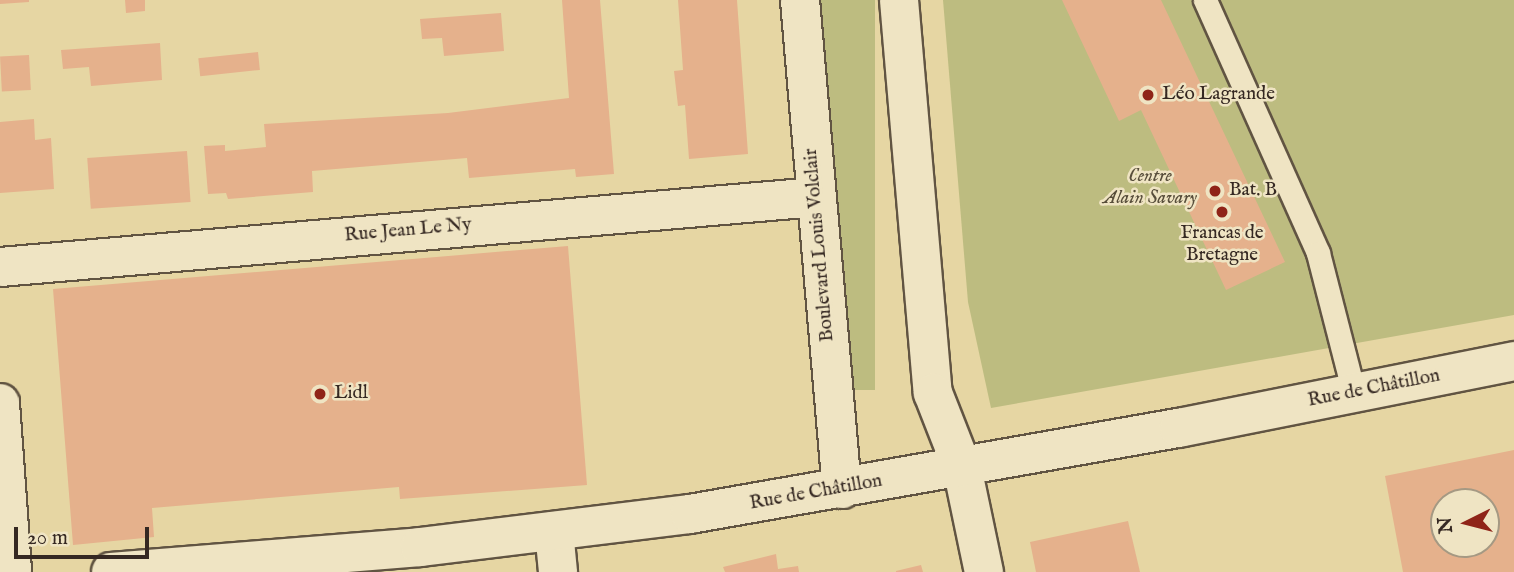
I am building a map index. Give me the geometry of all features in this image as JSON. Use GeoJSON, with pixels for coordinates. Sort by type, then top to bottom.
{"type":"FeatureCollection","features":[{"type":"Feature","properties":{"kind":"street","name":"Boulevard Louis Volclair"},"geometry":{"type":"LineString","coordinates":[[800,0],[842,489]]}},
{"type":"Feature","properties":{"kind":"street"},"geometry":{"type":"LineString","coordinates":[[899,0],[933,393],[962,467],[984,572]]}},
{"type":"Feature","properties":{"kind":"street","name":"Rue Jean Le Ny"},"geometry":{"type":"LineString","coordinates":[[0,267],[816,197]]}},
{"type":"Feature","properties":{"kind":"street","name":"Rue de Châtillon"},"geometry":{"type":"LineString","coordinates":[[111,572],[554,531],[842,489],[1354,393],[1514,360]]}},
{"type":"Feature","properties":{"kind":"street"},"geometry":{"type":"LineString","coordinates":[[0,403],[12,572]]}},
{"type":"Feature","properties":{"kind":"street"},"geometry":{"type":"LineString","coordinates":[[554,531],[558,572]]}},
{"type":"Feature","properties":{"kind":"lane"},"geometry":{"type":"LineString","coordinates":[[1205,0],[1318,253],[1354,393]]}},
{"type":"Feature","properties":{"kind":"green space"},"geometry":{"type":"Polygon","coordinates":[[[817,0],[875,0],[875,390],[817,390],[817,0]]]}},
{"type":"Feature","properties":{"kind":"green space","name":"Centre Alain Savary"},"geometry":{"type":"Polygon","coordinates":[[[943,0],[1514,0],[1514,315],[991,408],[968,302],[943,0]]]}},
{"type":"Feature","properties":{"kind":"building"},"geometry":{"type":"Polygon","coordinates":[[[0,0],[29,0],[29,2],[0,4],[0,0]]]}},
{"type":"Feature","properties":{"kind":"building"},"geometry":{"type":"Polygon","coordinates":[[[125,0],[145,0],[145,11],[126,13],[125,0]]]}},
{"type":"Feature","properties":{"kind":"building"},"geometry":{"type":"Polygon","coordinates":[[[562,0],[600,0],[614,174],[576,177],[575,169],[469,178],[467,158],[312,171],[313,192],[228,199],[226,193],[208,194],[204,146],[225,145],[225,151],[266,147],[264,124],[448,113],[569,98],[562,0]]]}},
{"type":"Feature","properties":{"kind":"building"},"geometry":{"type":"Polygon","coordinates":[[[678,0],[737,0],[748,154],[689,159],[685,105],[678,106],[674,71],[683,70],[678,0]]]}},
{"type":"Feature","properties":{"kind":"building","name":"Bat. B"},"geometry":{"type":"Polygon","coordinates":[[[1062,0],[1161,0],[1285,262],[1226,290],[1141,110],[1119,121],[1062,0]]]}},
{"type":"Feature","properties":{"kind":"building"},"geometry":{"type":"Polygon","coordinates":[[[501,13],[504,51],[444,56],[442,38],[422,39],[420,19],[501,13]]]}},
{"type":"Feature","properties":{"kind":"building"},"geometry":{"type":"Polygon","coordinates":[[[160,43],[162,80],[91,86],[89,67],[63,69],[61,50],[160,43]]]}},
{"type":"Feature","properties":{"kind":"building"},"geometry":{"type":"Polygon","coordinates":[[[258,52],[260,70],[200,76],[198,58],[258,52]]]}},
{"type":"Feature","properties":{"kind":"building"},"geometry":{"type":"Polygon","coordinates":[[[29,55],[31,90],[2,91],[0,57],[29,55]]]}},
{"type":"Feature","properties":{"kind":"building"},"geometry":{"type":"Polygon","coordinates":[[[34,119],[35,140],[51,138],[54,189],[0,193],[0,122],[34,119]]]}},
{"type":"Feature","properties":{"kind":"building"},"geometry":{"type":"Polygon","coordinates":[[[187,151],[191,202],[91,209],[87,158],[187,151]]]}},
{"type":"Feature","properties":{"kind":"building","name":"Lidl"},"geometry":{"type":"Polygon","coordinates":[[[568,246],[587,485],[400,499],[399,487],[152,508],[154,537],[73,545],[53,289],[568,246]]]}},
{"type":"Feature","properties":{"kind":"building"},"geometry":{"type":"Polygon","coordinates":[[[1514,450],[1514,572],[1403,572],[1385,476],[1514,450]]]}},
{"type":"Feature","properties":{"kind":"building"},"geometry":{"type":"Polygon","coordinates":[[[1128,521],[1140,572],[1036,572],[1030,542],[1128,521]]]}},
{"type":"Feature","properties":{"kind":"building"},"geometry":{"type":"Polygon","coordinates":[[[776,554],[778,569],[798,566],[799,572],[725,572],[723,567],[776,554]]]}},
{"type":"Feature","properties":{"kind":"building"},"geometry":{"type":"Polygon","coordinates":[[[921,565],[923,572],[896,572],[896,571],[921,565]]]}},
{"type":"Feature","properties":{"kind":"place","name":"Léo Lagrande"},"geometry":{"type":"Point","coordinates":[1148,95]}},
{"type":"Feature","properties":{"kind":"place","name":"Bat. B"},"geometry":{"type":"Point","coordinates":[1215,191]}},
{"type":"Feature","properties":{"kind":"place","name":"Francas de Bretagne"},"geometry":{"type":"Point","coordinates":[1222,212]}},
{"type":"Feature","properties":{"kind":"place","name":"Lidl"},"geometry":{"type":"Point","coordinates":[320,394]}}]}
